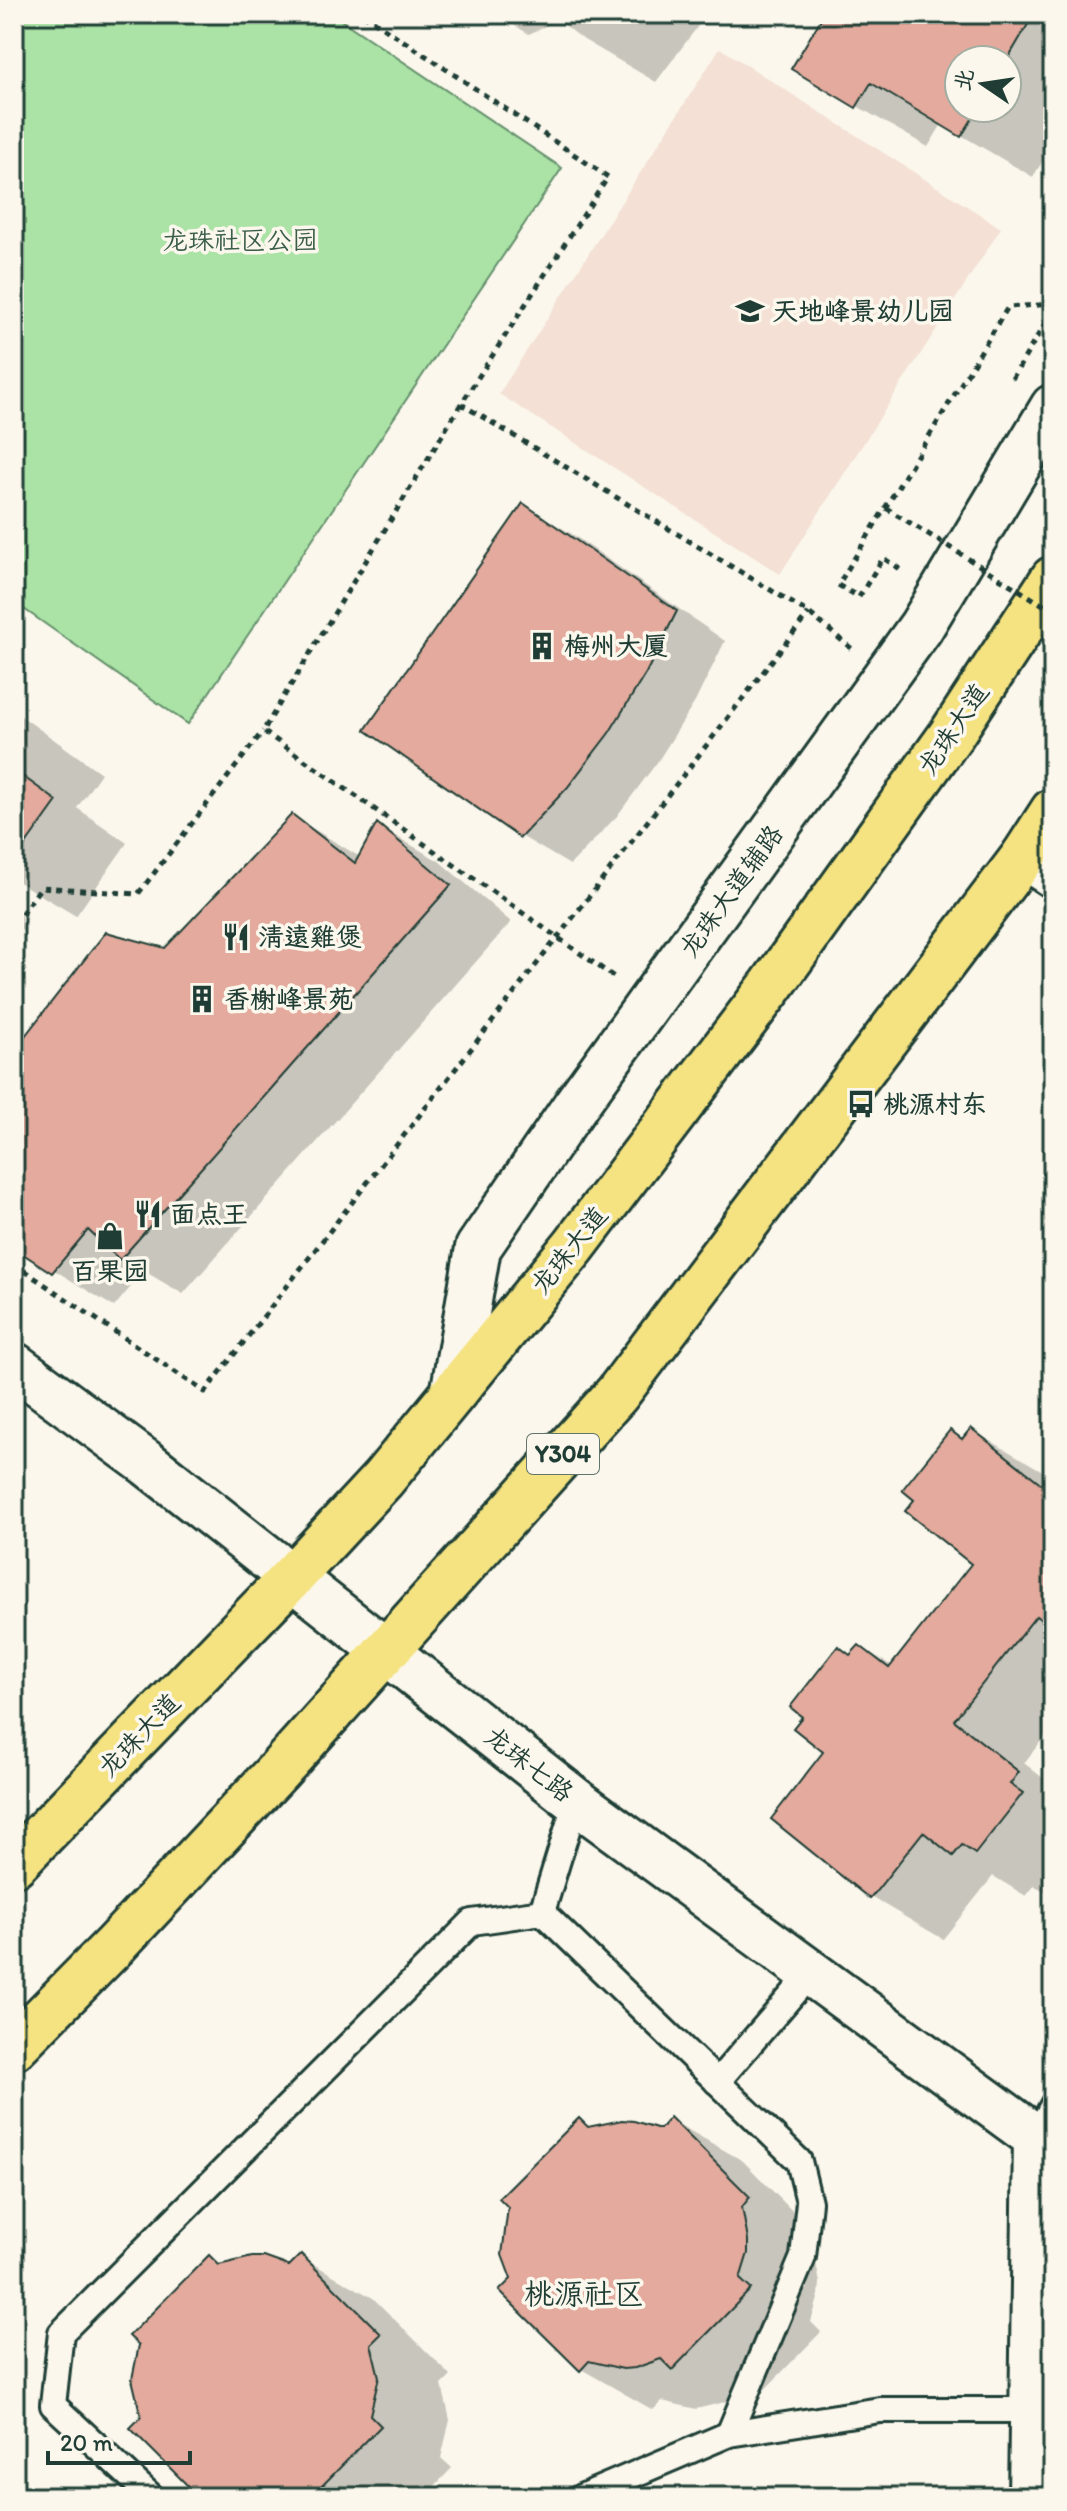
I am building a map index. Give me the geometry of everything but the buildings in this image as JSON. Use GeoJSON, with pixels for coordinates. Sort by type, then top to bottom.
{"type":"FeatureCollection","features":[{"type":"Feature","properties":{"kind":"main road","name":"龙珠大道"},"geometry":{"type":"LineString","coordinates":[[14,1864],[383,1479],[574,1246],[772,985],[951,735],[1053,579]]}},
{"type":"Feature","properties":{"kind":"main road","name":"Y304"},"geometry":{"type":"LineString","coordinates":[[14,2047],[124,1935],[387,1653],[617,1394],[1039,866],[1053,811]]}},
{"type":"Feature","properties":{"kind":"street","name":"龙珠大道辅路"},"geometry":{"type":"LineString","coordinates":[[454,1389],[478,1248],[575,1106],[921,627],[1053,407]]}},
{"type":"Feature","properties":{"kind":"street","name":"龙珠七路"},"geometry":{"type":"LineString","coordinates":[[14,1365],[148,1464],[576,1801],[811,1973],[1047,2131]]}},
{"type":"Feature","properties":{"kind":"street"},"geometry":{"type":"LineString","coordinates":[[1031,2497],[1031,2410],[1047,2131]]}},
{"type":"Feature","properties":{"kind":"lane"},"geometry":{"type":"LineString","coordinates":[[542,1912],[576,1801]]}},
{"type":"Feature","properties":{"kind":"lane"},"geometry":{"type":"LineString","coordinates":[[542,1912],[799,2161],[809,2202],[803,2257],[729,2434]]}},
{"type":"Feature","properties":{"kind":"lane"},"geometry":{"type":"LineString","coordinates":[[152,2497],[53,2405],[61,2333],[472,1922],[542,1912]]}},
{"type":"Feature","properties":{"kind":"lane"},"geometry":{"type":"LineString","coordinates":[[717,2082],[811,1973]]}},
{"type":"Feature","properties":{"kind":"lane"},"geometry":{"type":"LineString","coordinates":[[585,2496],[729,2434],[880,2410],[1031,2410]]}},
{"type":"Feature","properties":{"kind":"path"},"geometry":{"type":"LineString","coordinates":[[14,924],[41,887],[138,894],[263,731],[461,404],[608,177],[363,14]]}},
{"type":"Feature","properties":{"kind":"path"},"geometry":{"type":"LineString","coordinates":[[900,569],[883,558],[859,597],[838,585],[1008,307],[1053,304]]}},
{"type":"Feature","properties":{"kind":"path"},"geometry":{"type":"LineString","coordinates":[[461,404],[809,613],[854,651]]}},
{"type":"Feature","properties":{"kind":"path"},"geometry":{"type":"LineString","coordinates":[[886,508],[1053,611]]}},
{"type":"Feature","properties":{"kind":"path"},"geometry":{"type":"LineString","coordinates":[[14,1264],[205,1392],[809,613]]}},
{"type":"Feature","properties":{"kind":"path"},"geometry":{"type":"LineString","coordinates":[[263,731],[650,1004]]}},
{"type":"Feature","properties":{"kind":"shaded area","name":"天地峰景幼儿园"},"geometry":{"type":"Polygon","coordinates":[[[720,48],[1001,228],[780,574],[499,394],[720,48]]]}},
{"type":"Feature","properties":{"kind":"green space","name":"龙珠社区公园"},"geometry":{"type":"Polygon","coordinates":[[[14,14],[332,14],[562,168],[188,724],[14,602],[14,14]]]}},
{"type":"Feature","properties":{"kind":"place","name":"天地峰景幼儿园"},"geometry":{"type":"Point","coordinates":[750,311]}},
{"type":"Feature","properties":{"kind":"place","name":"梅州大厦"},"geometry":{"type":"Point","coordinates":[542,646]}},
{"type":"Feature","properties":{"kind":"place","name":"清遠雞煲"},"geometry":{"type":"Point","coordinates":[236,937]}},
{"type":"Feature","properties":{"kind":"place","name":"香榭峰景苑"},"geometry":{"type":"Point","coordinates":[202,999]}},
{"type":"Feature","properties":{"kind":"place","name":"桃源村东"},"geometry":{"type":"Point","coordinates":[861,1104]}},
{"type":"Feature","properties":{"kind":"place","name":"面点王"},"geometry":{"type":"Point","coordinates":[148,1214]}},
{"type":"Feature","properties":{"kind":"place","name":"百果园"},"geometry":{"type":"Point","coordinates":[110,1236]}},
{"type":"Feature","properties":{"kind":"district","name":"桃源社区"},"geometry":{"type":"Point","coordinates":[584,2294]}}]}
